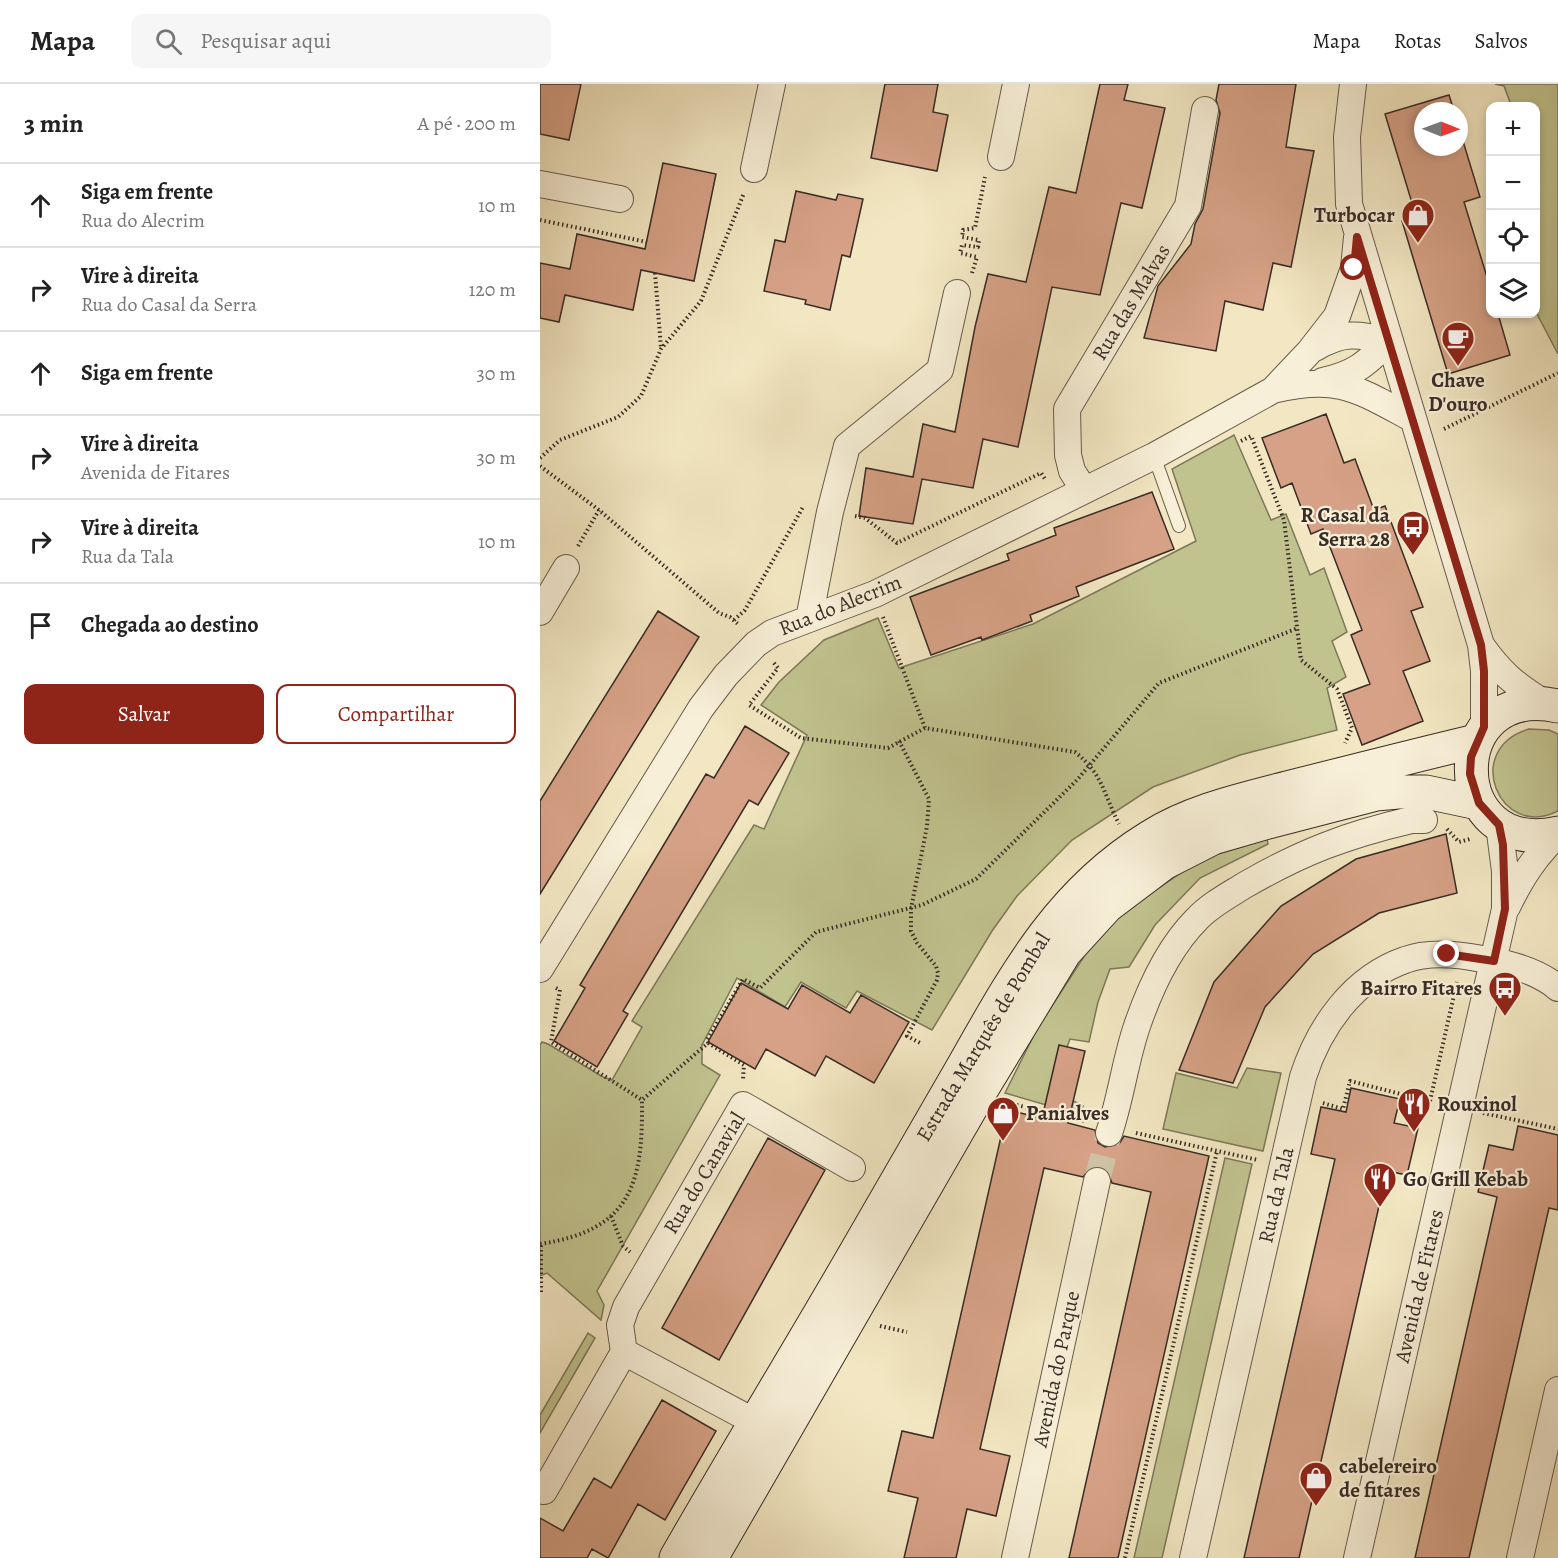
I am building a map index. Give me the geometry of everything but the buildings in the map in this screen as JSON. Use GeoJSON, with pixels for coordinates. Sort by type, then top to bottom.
{"type":"FeatureCollection","features":[{"type":"Feature","properties":{"kind":"street"},"geometry":{"type":"LineString","coordinates":[[754,169],[772,84]]}},
{"type":"Feature","properties":{"kind":"street"},"geometry":{"type":"LineString","coordinates":[[1001,157],[1016,84]]}},
{"type":"Feature","properties":{"kind":"street"},"geometry":{"type":"LineString","coordinates":[[1353,84],[1347,137],[1349,204],[1481,645],[1484,671],[1480,734],[1470,774],[1480,825]]}},
{"type":"Feature","properties":{"kind":"street","name":"Rua das Malvas"},"geometry":{"type":"LineString","coordinates":[[1084,489],[1072,471],[1068,455],[1067,409],[1188,206],[1205,110]]}},
{"type":"Feature","properties":{"kind":"street"},"geometry":{"type":"LineString","coordinates":[[540,184],[620,199]]}},
{"type":"Feature","properties":{"kind":"street","name":"Rua do Alecrim"},"geometry":{"type":"LineString","coordinates":[[547,978],[701,708],[726,675],[756,644],[772,633],[875,594],[1154,456],[1273,390],[1309,352],[1337,316],[1354,268],[1357,237]]}},
{"type":"Feature","properties":{"kind":"street"},"geometry":{"type":"LineString","coordinates":[[809,619],[830,512],[847,446],[940,370],[957,293]]}},
{"type":"Feature","properties":{"kind":"street","name":"Rua do Alecrim"},"geometry":{"type":"LineString","coordinates":[[1309,352],[1333,338],[1348,334],[1389,341]]}},
{"type":"Feature","properties":{"kind":"street","name":"Rua do Alecrim"},"geometry":{"type":"LineString","coordinates":[[1273,390],[1343,377],[1362,368],[1389,341]]}},
{"type":"Feature","properties":{"kind":"street","name":"Rua do Alecrim"},"geometry":{"type":"LineString","coordinates":[[1320,382],[1340,385],[1369,396],[1413,419]]}},
{"type":"Feature","properties":{"kind":"street"},"geometry":{"type":"LineString","coordinates":[[540,612],[566,568]]}},
{"type":"Feature","properties":{"kind":"street"},"geometry":{"type":"LineString","coordinates":[[1481,645],[1498,670],[1514,684],[1550,704]]}},
{"type":"Feature","properties":{"kind":"street"},"geometry":{"type":"LineString","coordinates":[[1480,734],[1510,708],[1526,703],[1550,704]]}},
{"type":"Feature","properties":{"kind":"street","name":"Estrada Marquês de Pombal"},"geometry":{"type":"LineString","coordinates":[[711,1558],[767,1428],[828,1301],[1034,946],[1067,905],[1151,836],[1189,818],[1480,734]]}},
{"type":"Feature","properties":{"kind":"street","name":"Estrada Marquês de Pombal"},"geometry":{"type":"LineString","coordinates":[[676,1558],[767,1428],[1059,962],[1107,906],[1164,863],[1213,838],[1376,794],[1426,792],[1480,825],[1528,836],[1558,833]]}},
{"type":"Feature","properties":{"kind":"street"},"geometry":{"type":"LineString","coordinates":[[1110,1130],[1137,1026],[1156,979],[1176,943],[1198,917],[1226,896],[1284,862],[1333,840],[1411,820],[1424,820]]}},
{"type":"Feature","properties":{"kind":"street","name":"Avenida de Fitares"},"geometry":{"type":"LineString","coordinates":[[1357,1558],[1505,909],[1505,871],[1480,825]]}},
{"type":"Feature","properties":{"kind":"street","name":"Avenida de Fitares"},"geometry":{"type":"LineString","coordinates":[[1505,909],[1525,870],[1558,833]]}},
{"type":"Feature","properties":{"kind":"street","name":"Rua da Tala"},"geometry":{"type":"LineString","coordinates":[[1193,1558],[1303,1077],[1312,1048],[1324,1026],[1346,1001],[1383,970],[1406,959],[1422,956],[1462,955],[1494,961],[1523,969],[1555,986]]}},
{"type":"Feature","properties":{"kind":"street","name":"Rua do Canavial"},"geometry":{"type":"LineString","coordinates":[[624,1352],[620,1325],[626,1307],[743,1105],[852,1168]]}},
{"type":"Feature","properties":{"kind":"street","name":"Avenida do Parque"},"geometry":{"type":"LineString","coordinates":[[1015,1558],[1097,1180]]}},
{"type":"Feature","properties":{"kind":"street"},"geometry":{"type":"LineString","coordinates":[[544,1491],[624,1352],[767,1428]]}},
{"type":"Feature","properties":{"kind":"street"},"geometry":{"type":"LineString","coordinates":[[1520,1558],[1558,1390]]}},
{"type":"Feature","properties":{"kind":"lane"},"geometry":{"type":"LineString","coordinates":[[1154,456],[1179,526]]}},
{"type":"Feature","properties":{"kind":"path"},"geometry":{"type":"LineString","coordinates":[[957,293],[971,277],[977,257],[960,253],[962,245],[978,247],[979,240],[962,237],[963,230],[975,228],[986,167],[1001,157]]}},
{"type":"Feature","properties":{"kind":"path"},"geometry":{"type":"LineString","coordinates":[[540,458],[560,440],[618,417],[640,396],[661,349],[701,301],[754,169]]}},
{"type":"Feature","properties":{"kind":"path"},"geometry":{"type":"LineString","coordinates":[[540,220],[647,242]]}},
{"type":"Feature","properties":{"kind":"path"},"geometry":{"type":"LineString","coordinates":[[655,273],[661,349]]}},
{"type":"Feature","properties":{"kind":"path"},"geometry":{"type":"LineString","coordinates":[[1459,419],[1558,373]]}},
{"type":"Feature","properties":{"kind":"path"},"geometry":{"type":"LineString","coordinates":[[1251,436],[1284,520],[1301,660],[1337,688],[1352,728],[1341,752],[1347,772]]}},
{"type":"Feature","properties":{"kind":"path"},"geometry":{"type":"LineString","coordinates":[[540,466],[599,510],[719,613],[732,618],[745,610],[802,507],[830,512]]}},
{"type":"Feature","properties":{"kind":"path"},"geometry":{"type":"LineString","coordinates":[[865,518],[897,543],[1041,473],[1060,501]]}},
{"type":"Feature","properties":{"kind":"path"},"geometry":{"type":"LineString","coordinates":[[566,568],[599,510]]}},
{"type":"Feature","properties":{"kind":"path"},"geometry":{"type":"LineString","coordinates":[[875,594],[925,728]]}},
{"type":"Feature","properties":{"kind":"path"},"geometry":{"type":"LineString","coordinates":[[541,1292],[541,1244],[576,1237],[611,1216],[624,1203],[635,1179],[642,1142],[642,1100],[708,1043],[707,1040],[743,979],[760,988],[816,932],[911,909],[960,889],[976,879],[1090,764],[1159,683],[1298,628]]}},
{"type":"Feature","properties":{"kind":"path"},"geometry":{"type":"LineString","coordinates":[[749,705],[801,738],[888,748],[925,728],[1075,752],[1090,764],[1102,782],[1132,850]]}},
{"type":"Feature","properties":{"kind":"path"},"geometry":{"type":"LineString","coordinates":[[899,741],[929,799],[927,826],[911,909],[911,931],[917,943],[936,966],[938,973],[937,980],[908,1036],[922,1044]]}},
{"type":"Feature","properties":{"kind":"path"},"geometry":{"type":"LineString","coordinates":[[1430,1101],[1462,955]]}},
{"type":"Feature","properties":{"kind":"path"},"geometry":{"type":"LineString","coordinates":[[547,978],[560,990],[551,1042],[642,1100]]}},
{"type":"Feature","properties":{"kind":"path"},"geometry":{"type":"LineString","coordinates":[[708,1043],[744,1065],[743,1105]]}},
{"type":"Feature","properties":{"kind":"path"},"geometry":{"type":"LineString","coordinates":[[1332,1106],[1343,1109],[1350,1082]]}},
{"type":"Feature","properties":{"kind":"path"},"geometry":{"type":"LineString","coordinates":[[996,1101],[1110,1130],[1194,1146]]}},
{"type":"Feature","properties":{"kind":"path"},"geometry":{"type":"LineString","coordinates":[[1125,1558],[1217,1151]]}},
{"type":"Feature","properties":{"kind":"path"},"geometry":{"type":"LineString","coordinates":[[611,1216],[622,1246],[649,1267]]}},
{"type":"Feature","properties":{"kind":"green space"},"geometry":{"type":"Polygon","coordinates":[[[1495,84],[1558,84],[1558,354],[1539,318],[1540,102],[1510,102],[1504,86],[1495,84]]]}},
{"type":"Feature","properties":{"kind":"green space"},"geometry":{"type":"Polygon","coordinates":[[[1234,435],[1271,520],[1286,514],[1310,575],[1324,568],[1347,632],[1332,641],[1346,677],[1327,688],[1337,730],[1240,755],[1153,787],[1072,840],[1017,896],[992,931],[932,1030],[857,991],[846,1008],[801,982],[785,1007],[737,978],[702,1045],[702,1064],[720,1075],[597,1291],[604,1305],[601,1320],[547,1273],[540,1276],[540,1045],[542,1042],[548,1044],[612,1080],[642,1027],[632,1021],[754,825],[764,829],[807,735],[761,705],[779,682],[824,640],[878,618],[899,668],[1033,624],[1196,541],[1172,469],[1234,435]]]}},
{"type":"Feature","properties":{"kind":"green space"},"geometry":{"type":"Polygon","coordinates":[[[1529,729],[1549,730],[1558,734],[1558,811],[1537,817],[1519,814],[1505,804],[1496,789],[1493,772],[1497,754],[1508,739],[1529,729]]]}},
{"type":"Feature","properties":{"kind":"green space"},"geometry":{"type":"Polygon","coordinates":[[[1267,839],[1268,844],[1200,878],[1155,925],[1129,967],[1110,969],[1098,1002],[1089,1042],[1070,1039],[1067,1047],[1066,1097],[1083,1106],[1081,1115],[1005,1093],[1037,1029],[1085,955],[1121,914],[1194,864],[1214,855],[1267,839]]]}},
{"type":"Feature","properties":{"kind":"green space"},"geometry":{"type":"Polygon","coordinates":[[[1247,1068],[1281,1073],[1263,1151],[1163,1129],[1176,1073],[1237,1088],[1247,1068]]]}},
{"type":"Feature","properties":{"kind":"green space"},"geometry":{"type":"Polygon","coordinates":[[[1225,1158],[1252,1164],[1162,1558],[1134,1558],[1225,1158]]]}},
{"type":"Feature","properties":{"kind":"green space"},"geometry":{"type":"Polygon","coordinates":[[[588,1333],[595,1338],[540,1433],[540,1415],[588,1333]]]}},
{"type":"Feature","properties":{"kind":"tunnel"},"geometry":{"type":"LineString","coordinates":[[1097,1181],[1109,1133]]}},
{"type":"Feature","properties":{"kind":"place","name":"Turbocar"},"geometry":{"type":"Point","coordinates":[1418,244]}},
{"type":"Feature","properties":{"kind":"place","name":"Chave D'ouro"},"geometry":{"type":"Point","coordinates":[1458,367]}},
{"type":"Feature","properties":{"kind":"place","name":"R Casal da Serra 28"},"geometry":{"type":"Point","coordinates":[1413,556]}},
{"type":"Feature","properties":{"kind":"place","name":"Bairro Fitares"},"geometry":{"type":"Point","coordinates":[1505,1017]}},
{"type":"Feature","properties":{"kind":"place","name":"Rouxinol"},"geometry":{"type":"Point","coordinates":[1414,1133]}},
{"type":"Feature","properties":{"kind":"place","name":"Panialves"},"geometry":{"type":"Point","coordinates":[1003,1142]}},
{"type":"Feature","properties":{"kind":"place","name":"Go Grill Kebab"},"geometry":{"type":"Point","coordinates":[1380,1208]}},
{"type":"Feature","properties":{"kind":"place","name":"cabelereiro de fitares"},"geometry":{"type":"Point","coordinates":[1316,1507]}},
{"type":"Feature","properties":{"kind":"route"},"geometry":{"type":"LineString","coordinates":[[1354,268],[1357,237],[1481,645],[1484,671],[1484,727],[1471,757],[1470,774],[1472,789],[1479,803],[1499,825],[1505,871],[1505,909],[1494,961],[1447,954]]}}]}
